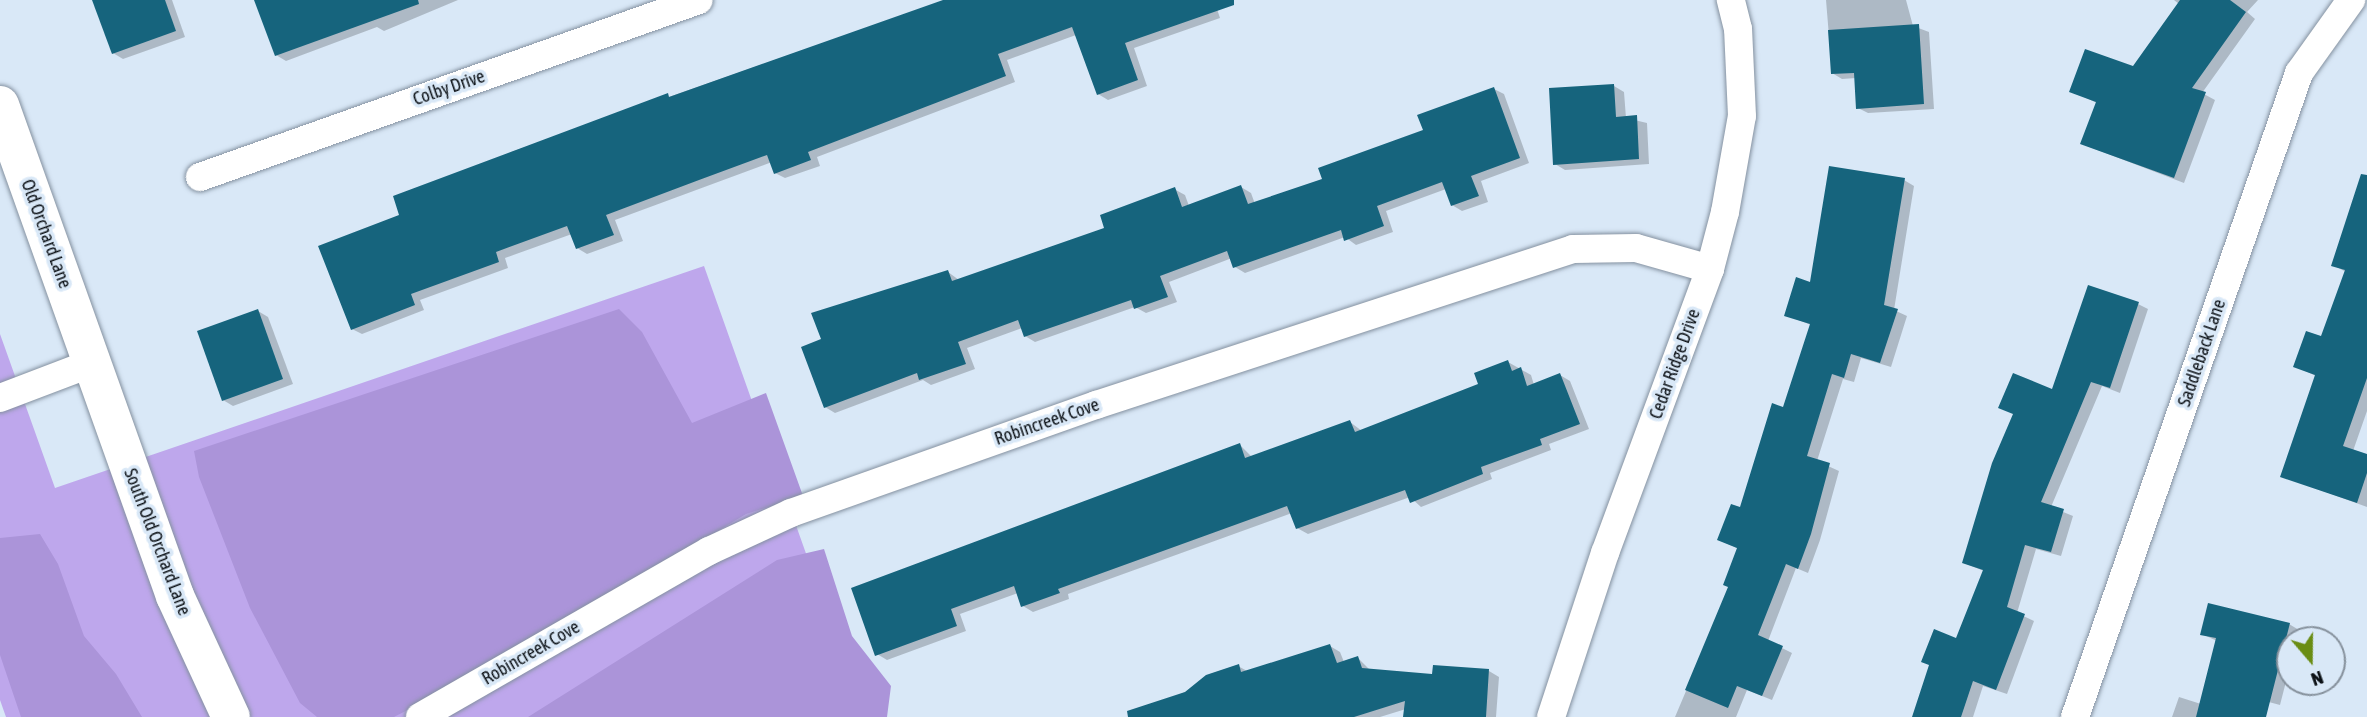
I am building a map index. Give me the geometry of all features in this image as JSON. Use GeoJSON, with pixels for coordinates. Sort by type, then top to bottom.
{"type":"FeatureCollection","features":[{"type":"Feature","properties":{"kind":"street","name":"Colby Drive"},"geometry":{"type":"LineString","coordinates":[[200,177],[699,0]]}},
{"type":"Feature","properties":{"kind":"street","name":"Cedar Ridge Drive"},"geometry":{"type":"LineString","coordinates":[[1550,717],[1605,553],[1710,269],[1742,116],[1738,29],[1731,0]]}},
{"type":"Feature","properties":{"kind":"street","name":"Saddleback Lane"},"geometry":{"type":"LineString","coordinates":[[2076,717],[2300,73],[2351,0]]}},
{"type":"Feature","properties":{"kind":"street","name":"Old Orchard Lane"},"geometry":{"type":"LineString","coordinates":[[0,105],[92,363]]}},
{"type":"Feature","properties":{"kind":"street","name":"Robincreek Cove"},"geometry":{"type":"LineString","coordinates":[[420,717],[709,551],[790,513],[1096,405],[1573,248],[1636,248],[1710,269]]}},
{"type":"Feature","properties":{"kind":"street"},"geometry":{"type":"LineString","coordinates":[[0,398],[92,363]]}},
{"type":"Feature","properties":{"kind":"street","name":"South Old Orchard Lane"},"geometry":{"type":"LineString","coordinates":[[92,363],[174,596],[231,717]]}},
{"type":"Feature","properties":{"kind":"shaded area"},"geometry":{"type":"Polygon","coordinates":[[[704,266],[864,717],[6,717],[0,700],[0,334],[55,488],[704,266]]]}},
{"type":"Feature","properties":{"kind":"shaded area"},"geometry":{"type":"Polygon","coordinates":[[[619,309],[642,332],[692,423],[766,393],[803,496],[746,514],[494,665],[394,717],[317,717],[300,703],[250,608],[199,477],[194,451],[619,309]]]}},
{"type":"Feature","properties":{"kind":"shaded area"},"geometry":{"type":"Polygon","coordinates":[[[40,534],[58,564],[84,636],[116,674],[142,717],[21,717],[0,655],[0,538],[40,534]]]}},
{"type":"Feature","properties":{"kind":"shaded area"},"geometry":{"type":"Polygon","coordinates":[[[824,549],[852,636],[891,686],[887,717],[528,717],[777,560],[824,549]]]}},
{"type":"Feature","properties":{"kind":"building"},"geometry":{"type":"Polygon","coordinates":[[[92,0],[165,0],[176,31],[112,54],[92,0]]]}},
{"type":"Feature","properties":{"kind":"building"},"geometry":{"type":"Polygon","coordinates":[[[254,0],[418,0],[419,4],[275,56],[254,0]]]}},
{"type":"Feature","properties":{"kind":"building"},"geometry":{"type":"Polygon","coordinates":[[[943,0],[1234,0],[1234,5],[1125,43],[1138,80],[1097,95],[1072,27],[998,54],[1006,76],[808,152],[811,160],[774,174],[767,155],[606,215],[614,235],[576,249],[567,226],[496,252],[499,262],[411,294],[415,305],[351,330],[318,246],[399,215],[393,196],[668,93],[669,97],[943,0]]]}},
{"type":"Feature","properties":{"kind":"building"},"geometry":{"type":"Polygon","coordinates":[[[2180,0],[2230,0],[2246,12],[2192,88],[2206,92],[2174,178],[2080,144],[2096,102],[2069,92],[2085,49],[2133,66],[2180,0]]]}},
{"type":"Feature","properties":{"kind":"building"},"geometry":{"type":"Polygon","coordinates":[[[1919,24],[1924,104],[1856,109],[1854,73],[1831,74],[1828,30],[1919,24]]]}},
{"type":"Feature","properties":{"kind":"building"},"geometry":{"type":"Polygon","coordinates":[[[1614,84],[1616,117],[1637,115],[1639,159],[1553,165],[1549,88],[1614,84]]]}},
{"type":"Feature","properties":{"kind":"building"},"geometry":{"type":"Polygon","coordinates":[[[1494,87],[1520,158],[1471,176],[1479,196],[1451,206],[1442,182],[1377,206],[1384,226],[1344,241],[1341,230],[1233,268],[1227,251],[1160,276],[1168,297],[1134,309],[1131,300],[1024,337],[1018,320],[958,342],[966,364],[919,380],[917,373],[824,408],[801,347],[821,339],[811,313],[948,270],[952,281],[1104,228],[1100,215],[1175,187],[1182,207],[1241,185],[1248,204],[1322,179],[1318,168],[1423,130],[1417,115],[1494,87]]]}},
{"type":"Feature","properties":{"kind":"building"},"geometry":{"type":"Polygon","coordinates":[[[1829,166],[1905,178],[1884,305],[1898,309],[1880,363],[1851,354],[1844,378],[1832,374],[1807,456],[1830,463],[1811,534],[1798,569],[1786,564],[1758,635],[1783,646],[1762,696],[1737,686],[1728,708],[1685,690],[1728,587],[1723,585],[1737,548],[1717,540],[1731,504],[1740,507],[1772,403],[1783,407],[1810,324],[1784,316],[1796,277],[1810,282],[1829,166]]]}},
{"type":"Feature","properties":{"kind":"building"},"geometry":{"type":"Polygon","coordinates":[[[2361,174],[2367,175],[2367,378],[2343,446],[2367,454],[2367,473],[2357,503],[2280,477],[2315,375],[2293,367],[2306,331],[2321,336],[2345,270],[2331,266],[2361,174]]]}},
{"type":"Feature","properties":{"kind":"building"},"geometry":{"type":"Polygon","coordinates":[[[2088,285],[2139,302],[2110,388],[2091,382],[2041,502],[2064,509],[2051,552],[2025,545],[2007,607],[2025,614],[1996,690],[1973,681],[1961,717],[1912,717],[1929,665],[1921,662],[1934,629],[1956,638],[1983,570],[1962,563],[1992,463],[2013,414],[1998,408],[2013,373],[2052,389],[2088,285]]]}},
{"type":"Feature","properties":{"kind":"building"},"geometry":{"type":"Polygon","coordinates":[[[258,309],[283,379],[222,401],[197,331],[258,309]]]}},
{"type":"Feature","properties":{"kind":"building"},"geometry":{"type":"Polygon","coordinates":[[[1508,360],[1512,371],[1521,367],[1527,386],[1560,373],[1580,424],[1540,439],[1542,445],[1481,467],[1483,474],[1410,503],[1405,490],[1296,529],[1287,506],[1058,589],[1060,593],[1021,607],[1014,586],[951,609],[957,626],[875,656],[851,588],[1240,443],[1245,458],[1350,420],[1355,432],[1478,384],[1474,373],[1508,360]]]}},
{"type":"Feature","properties":{"kind":"building"},"geometry":{"type":"Polygon","coordinates":[[[2208,603],[2290,623],[2289,626],[2276,626],[2276,678],[2266,717],[2196,717],[2216,638],[2200,635],[2208,603]]]}},
{"type":"Feature","properties":{"kind":"building"},"geometry":{"type":"Polygon","coordinates":[[[1330,644],[1337,663],[1358,656],[1362,668],[1432,674],[1433,665],[1489,669],[1486,717],[1403,717],[1405,701],[1354,717],[1128,717],[1127,711],[1185,692],[1206,675],[1239,664],[1241,672],[1330,644]]]}}]}
